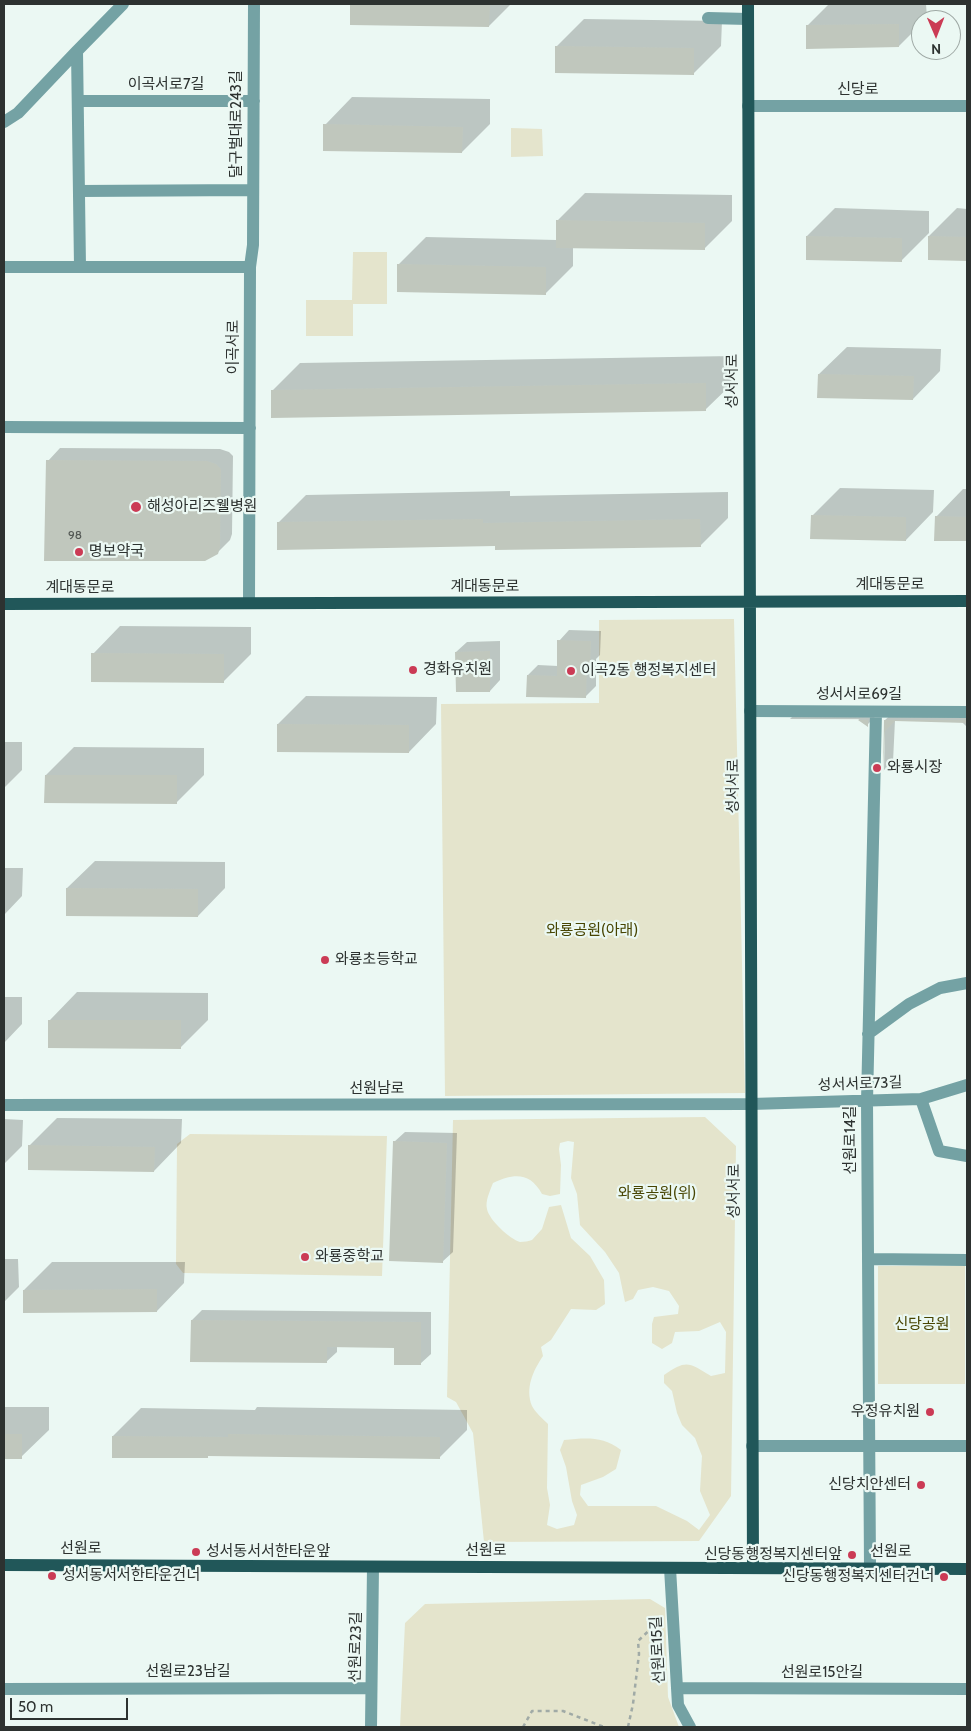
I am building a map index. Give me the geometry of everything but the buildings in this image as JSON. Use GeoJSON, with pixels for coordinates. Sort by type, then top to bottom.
{"type":"FeatureCollection","features":[{"type":"Feature","properties":{"kind":"main road","name":"성서서로"},"geometry":{"type":"LineString","coordinates":[[748,4],[753,1568]]}},
{"type":"Feature","properties":{"kind":"main road","name":"계대동문로"},"geometry":{"type":"LineString","coordinates":[[4,604],[967,601]]}},
{"type":"Feature","properties":{"kind":"main road","name":"선원로"},"geometry":{"type":"LineString","coordinates":[[4,1565],[967,1569]]}},
{"type":"Feature","properties":{"kind":"street"},"geometry":{"type":"LineString","coordinates":[[4,122],[18,113],[123,4]]}},
{"type":"Feature","properties":{"kind":"street","name":"달구벌대로243길"},"geometry":{"type":"LineString","coordinates":[[250,267],[253,244],[254,4]]}},
{"type":"Feature","properties":{"kind":"street"},"geometry":{"type":"LineString","coordinates":[[708,18],[748,20]]}},
{"type":"Feature","properties":{"kind":"street"},"geometry":{"type":"LineString","coordinates":[[77,51],[80,267]]}},
{"type":"Feature","properties":{"kind":"street","name":"이곡서로7길"},"geometry":{"type":"LineString","coordinates":[[78,101],[254,101]]}},
{"type":"Feature","properties":{"kind":"street","name":"신당로"},"geometry":{"type":"LineString","coordinates":[[748,106],[967,106]]}},
{"type":"Feature","properties":{"kind":"street"},"geometry":{"type":"LineString","coordinates":[[79,191],[253,190]]}},
{"type":"Feature","properties":{"kind":"street"},"geometry":{"type":"LineString","coordinates":[[4,267],[250,267]]}},
{"type":"Feature","properties":{"kind":"street","name":"이곡서로"},"geometry":{"type":"LineString","coordinates":[[249,604],[250,267]]}},
{"type":"Feature","properties":{"kind":"street"},"geometry":{"type":"LineString","coordinates":[[4,427],[250,428]]}},
{"type":"Feature","properties":{"kind":"street","name":"성서서로69길"},"geometry":{"type":"LineString","coordinates":[[750,712],[967,712]]}},
{"type":"Feature","properties":{"kind":"street","name":"선원로14길"},"geometry":{"type":"LineString","coordinates":[[870,1568],[867,1100],[876,712]]}},
{"type":"Feature","properties":{"kind":"street"},"geometry":{"type":"LineString","coordinates":[[868,1034],[909,1004],[940,988],[967,983]]}},
{"type":"Feature","properties":{"kind":"street","name":"성서서로73길"},"geometry":{"type":"LineString","coordinates":[[751,1104],[921,1099],[967,1086]]}},
{"type":"Feature","properties":{"kind":"street"},"geometry":{"type":"LineString","coordinates":[[921,1099],[939,1151],[967,1156]]}},
{"type":"Feature","properties":{"kind":"street","name":"선원남로"},"geometry":{"type":"LineString","coordinates":[[4,1105],[751,1104]]}},
{"type":"Feature","properties":{"kind":"street"},"geometry":{"type":"LineString","coordinates":[[868,1259],[967,1260]]}},
{"type":"Feature","properties":{"kind":"street"},"geometry":{"type":"LineString","coordinates":[[752,1446],[967,1446]]}},
{"type":"Feature","properties":{"kind":"street","name":"선원로23길"},"geometry":{"type":"LineString","coordinates":[[371,1727],[372,1567]]}},
{"type":"Feature","properties":{"kind":"street","name":"선원로15길"},"geometry":{"type":"LineString","coordinates":[[670,1568],[678,1705],[690,1727]]}},
{"type":"Feature","properties":{"kind":"street","name":"선원로23남길"},"geometry":{"type":"LineString","coordinates":[[4,1689],[372,1688]]}},
{"type":"Feature","properties":{"kind":"street","name":"선원로15안길"},"geometry":{"type":"LineString","coordinates":[[677,1688],[967,1689]]}},
{"type":"Feature","properties":{"kind":"path"},"geometry":{"type":"LineString","coordinates":[[628,1727],[634,1704],[639,1654],[638,1641],[668,1613],[672,1605]]}},
{"type":"Feature","properties":{"kind":"path"},"geometry":{"type":"LineString","coordinates":[[523,1727],[532,1711],[563,1711],[604,1727]]}},
{"type":"Feature","properties":{"kind":"green space"},"geometry":{"type":"Polygon","coordinates":[[[511,128],[542,129],[543,156],[511,157],[511,128]]]}},
{"type":"Feature","properties":{"kind":"green space"},"geometry":{"type":"Polygon","coordinates":[[[353,252],[387,252],[387,304],[353,304],[353,336],[306,336],[306,300],[352,300],[353,252]]]}},
{"type":"Feature","properties":{"kind":"green space","name":"와룡공원(아래)"},"geometry":{"type":"Polygon","coordinates":[[[734,619],[745,1093],[445,1096],[441,704],[599,703],[599,620],[734,619]]]}},
{"type":"Feature","properties":{"kind":"green space","name":"와룡공원(위)"},"geometry":{"type":"Polygon","coordinates":[[[705,1117],[736,1146],[731,1496],[699,1541],[484,1542],[473,1433],[456,1402],[447,1397],[453,1120],[705,1117]],[[574,1142],[560,1143],[560,1194],[550,1196],[542,1194],[527,1178],[515,1176],[493,1183],[487,1203],[489,1213],[500,1228],[520,1242],[532,1240],[542,1229],[549,1207],[561,1205],[571,1238],[590,1256],[604,1280],[605,1304],[596,1310],[571,1309],[551,1340],[541,1347],[543,1356],[531,1380],[529,1393],[532,1406],[548,1424],[547,1488],[550,1505],[547,1525],[557,1529],[574,1525],[577,1515],[572,1501],[566,1467],[560,1450],[564,1440],[594,1439],[607,1442],[621,1450],[616,1469],[603,1477],[581,1485],[580,1495],[588,1506],[656,1506],[687,1521],[699,1530],[710,1515],[700,1491],[702,1456],[695,1438],[682,1425],[672,1391],[664,1383],[664,1375],[683,1365],[693,1366],[711,1376],[725,1373],[726,1332],[720,1322],[699,1331],[675,1332],[672,1343],[662,1349],[652,1343],[654,1317],[678,1314],[679,1306],[669,1291],[653,1287],[638,1290],[633,1299],[625,1302],[619,1273],[605,1252],[580,1225],[577,1194],[571,1178],[574,1142]]]}},
{"type":"Feature","properties":{"kind":"green space"},"geometry":{"type":"Polygon","coordinates":[[[190,1134],[387,1136],[382,1276],[183,1273],[176,1264],[177,1144],[190,1134]]]}},
{"type":"Feature","properties":{"kind":"green space","name":"신당공원"},"geometry":{"type":"Polygon","coordinates":[[[878,1266],[965,1266],[965,1384],[878,1384],[878,1266]]]}},
{"type":"Feature","properties":{"kind":"green space"},"geometry":{"type":"Polygon","coordinates":[[[650,1599],[665,1608],[668,1697],[679,1727],[400,1727],[405,1623],[425,1604],[650,1599]]]}},
{"type":"Feature","properties":{"kind":"place","name":"해성아리즈웰병원"},"geometry":{"type":"Point","coordinates":[136,507]}},
{"type":"Feature","properties":{"kind":"place","name":"명보약국"},"geometry":{"type":"Point","coordinates":[79,552]}},
{"type":"Feature","properties":{"kind":"place","name":"경화유치원"},"geometry":{"type":"Point","coordinates":[413,670]}},
{"type":"Feature","properties":{"kind":"place","name":"이곡2동 행정복지센터"},"geometry":{"type":"Point","coordinates":[571,671]}},
{"type":"Feature","properties":{"kind":"place","name":"와룡시장"},"geometry":{"type":"Point","coordinates":[877,768]}},
{"type":"Feature","properties":{"kind":"place","name":"와룡초등학교"},"geometry":{"type":"Point","coordinates":[325,960]}},
{"type":"Feature","properties":{"kind":"place","name":"와룡중학교"},"geometry":{"type":"Point","coordinates":[305,1257]}},
{"type":"Feature","properties":{"kind":"place","name":"우정유치원"},"geometry":{"type":"Point","coordinates":[930,1412]}},
{"type":"Feature","properties":{"kind":"place","name":"신당치안센터"},"geometry":{"type":"Point","coordinates":[921,1485]}},
{"type":"Feature","properties":{"kind":"place","name":"성서동서서한타운앞"},"geometry":{"type":"Point","coordinates":[196,1552]}},
{"type":"Feature","properties":{"kind":"place","name":"신당동행정복지센터앞"},"geometry":{"type":"Point","coordinates":[852,1555]}},
{"type":"Feature","properties":{"kind":"place","name":"성서동서서한타운건너"},"geometry":{"type":"Point","coordinates":[52,1576]}},
{"type":"Feature","properties":{"kind":"place","name":"신당동행정복지센터건너"},"geometry":{"type":"Point","coordinates":[944,1577]}}]}
